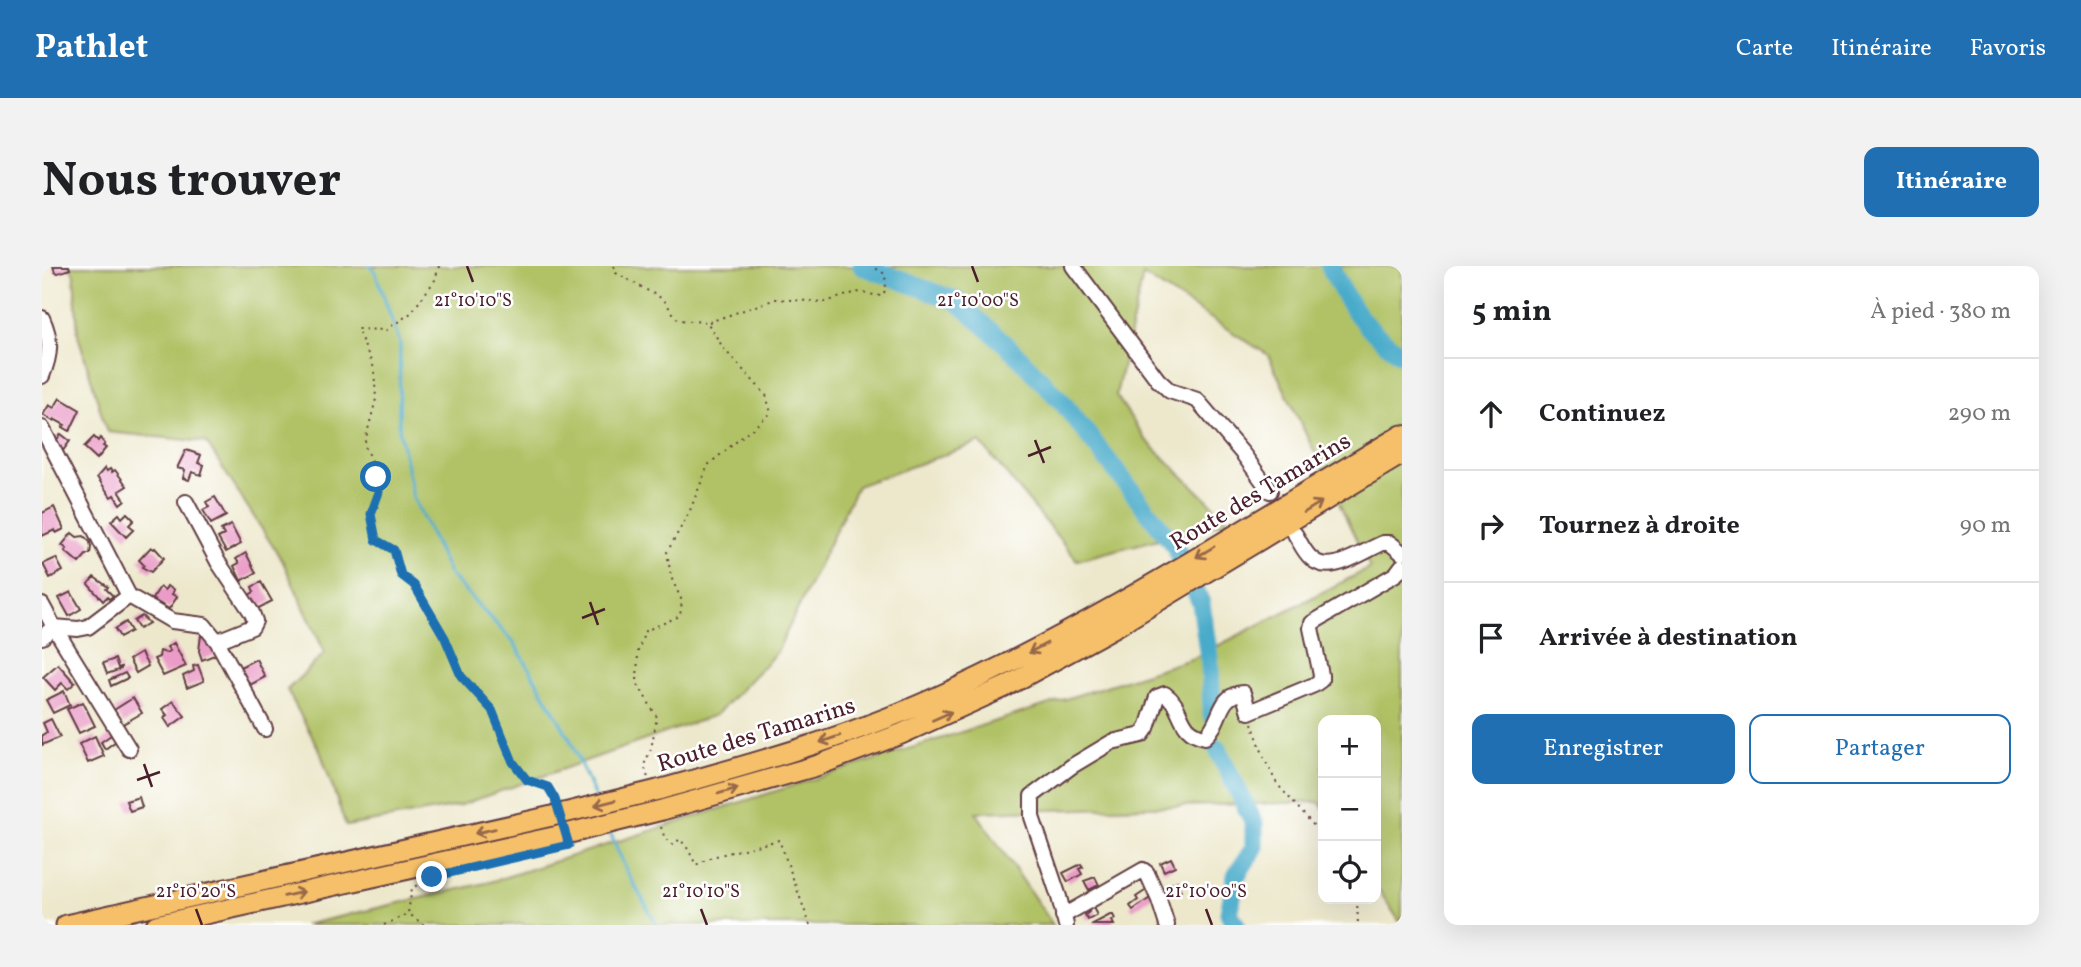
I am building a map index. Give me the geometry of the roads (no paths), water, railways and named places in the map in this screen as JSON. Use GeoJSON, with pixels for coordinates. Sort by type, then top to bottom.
{"type":"FeatureCollection","features":[{"type":"Feature","properties":{"kind":"highway","name":"Route des Tamarins"},"geometry":{"type":"LineString","coordinates":[[66,925],[555,813],[657,800],[816,766],[901,734],[1004,687],[1115,627],[1268,525],[1350,475],[1402,435]]}},
{"type":"Feature","properties":{"kind":"highway","name":"Route des Tamarins"},"geometry":{"type":"LineString","coordinates":[[1350,475],[1402,454]]}},
{"type":"Feature","properties":{"kind":"highway","name":"Route des Tamarins"},"geometry":{"type":"LineString","coordinates":[[156,925],[558,836],[833,739],[933,699],[1034,651],[1268,525]]}},
{"type":"Feature","properties":{"kind":"street"},"geometry":{"type":"LineString","coordinates":[[1073,266],[1158,380],[1170,391],[1197,400],[1270,491]]}},
{"type":"Feature","properties":{"kind":"street"},"geometry":{"type":"LineString","coordinates":[[42,318],[51,345],[50,357],[42,376]]}},
{"type":"Feature","properties":{"kind":"street"},"geometry":{"type":"LineString","coordinates":[[42,428],[129,596],[172,621],[204,625],[217,640],[265,729]]}},
{"type":"Feature","properties":{"kind":"street"},"geometry":{"type":"LineString","coordinates":[[186,502],[218,562],[255,621],[252,627],[217,640]]}},
{"type":"Feature","properties":{"kind":"street"},"geometry":{"type":"LineString","coordinates":[[1296,534],[1310,558],[1325,566],[1335,565],[1383,543],[1390,543],[1402,553]]}},
{"type":"Feature","properties":{"kind":"street"},"geometry":{"type":"LineString","coordinates":[[1167,925],[1159,900],[1147,873],[1143,870],[1065,921],[1032,817],[1032,796],[1072,766],[1112,742],[1142,735],[1157,697],[1165,694],[1173,699],[1185,726],[1194,734],[1205,737],[1214,729],[1225,701],[1233,694],[1243,693],[1249,712],[1314,685],[1321,680],[1321,675],[1312,623],[1396,574],[1402,566]]}},
{"type":"Feature","properties":{"kind":"street"},"geometry":{"type":"LineString","coordinates":[[48,632],[88,627],[129,596]]}},
{"type":"Feature","properties":{"kind":"street"},"geometry":{"type":"LineString","coordinates":[[42,605],[48,632],[129,749]]}},
{"type":"Feature","properties":{"kind":"waterway"},"geometry":{"type":"LineString","coordinates":[[370,266],[375,271],[400,343],[399,428],[413,497],[450,575],[515,644],[570,739],[595,797]]}},
{"type":"Feature","properties":{"kind":"waterway"},"geometry":{"type":"LineString","coordinates":[[862,266],[957,301],[1014,352],[1062,402],[1175,546],[1201,603],[1210,665],[1212,715]]}},
{"type":"Feature","properties":{"kind":"waterway"},"geometry":{"type":"LineString","coordinates":[[1330,266],[1359,316],[1377,336],[1402,355]]}},
{"type":"Feature","properties":{"kind":"waterway"},"geometry":{"type":"LineString","coordinates":[[1217,748],[1254,823],[1254,848],[1236,876],[1229,913],[1236,925]]}},
{"type":"Feature","properties":{"kind":"waterway"},"geometry":{"type":"LineString","coordinates":[[609,830],[627,872],[657,925]]}}]}
